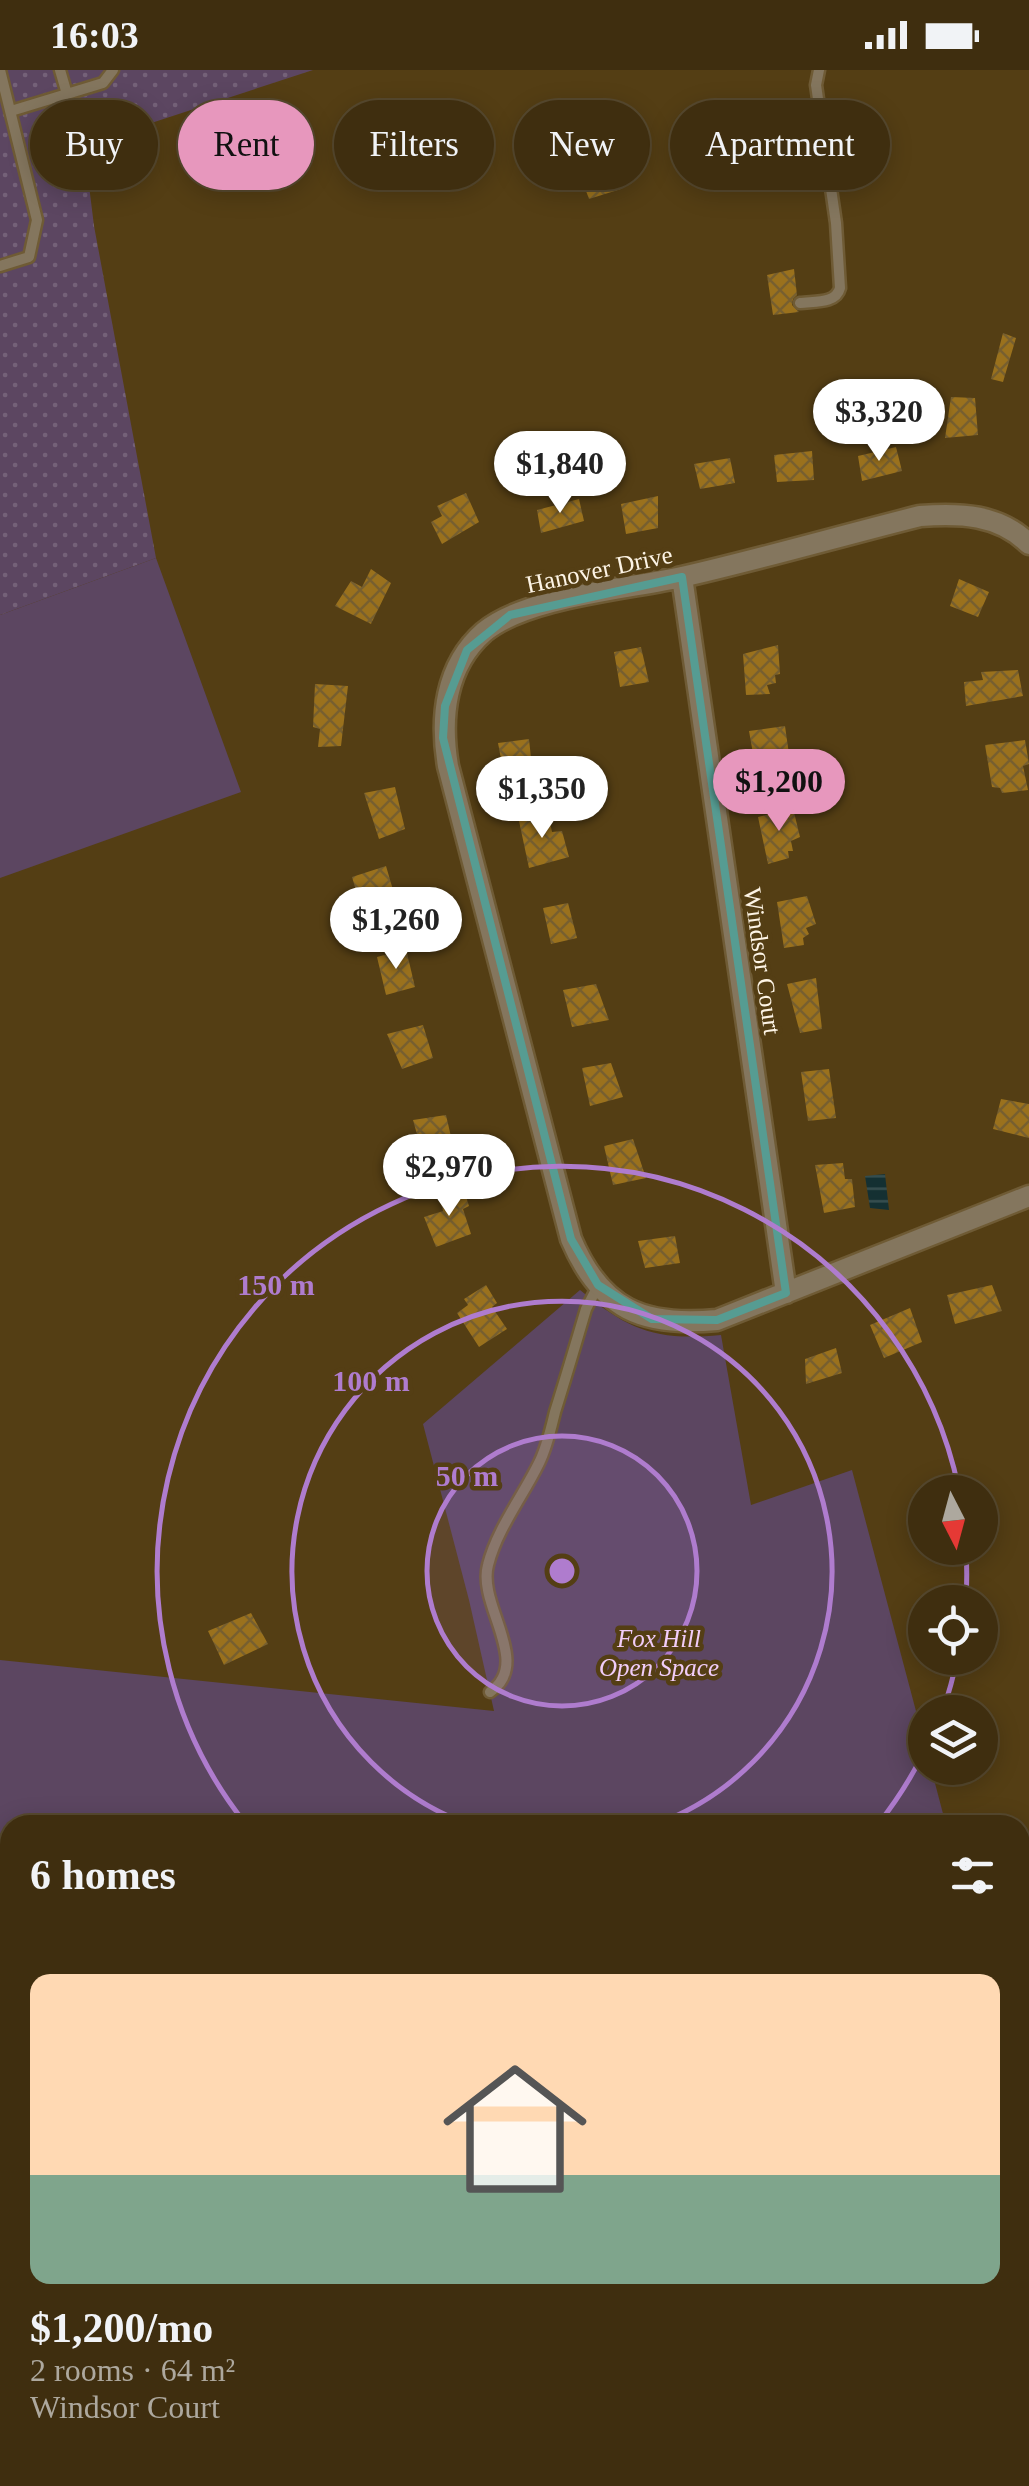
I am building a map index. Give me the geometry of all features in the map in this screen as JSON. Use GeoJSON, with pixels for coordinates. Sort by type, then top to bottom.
{"type":"FeatureCollection","features":[{"type":"Feature","properties":{"kind":"street","name":"Hanover Drive"},"geometry":{"type":"LineString","coordinates":[[1029,544],[995,521],[958,514],[920,516],[682,577],[545,604],[510,615],[485,631],[467,650],[455,672],[445,706],[443,738],[570,1239],[582,1265],[626,1309],[652,1319],[682,1323],[717,1320],[1029,1196]]}},
{"type":"Feature","properties":{"kind":"street","name":"Windsor Court"},"geometry":{"type":"LineString","coordinates":[[682,577],[786,1292]]}},
{"type":"Feature","properties":{"kind":"lane"},"geometry":{"type":"LineString","coordinates":[[0,70],[38,220],[29,257],[0,266]]}},
{"type":"Feature","properties":{"kind":"lane"},"geometry":{"type":"LineString","coordinates":[[60,70],[67,94]]}},
{"type":"Feature","properties":{"kind":"lane"},"geometry":{"type":"LineString","coordinates":[[10,112],[103,83],[113,70]]}},
{"type":"Feature","properties":{"kind":"lane"},"geometry":{"type":"LineString","coordinates":[[800,302],[834,298],[840,288],[836,223],[816,85],[818,70]]}},
{"type":"Feature","properties":{"kind":"lane"},"geometry":{"type":"LineString","coordinates":[[490,1692],[500,1685],[508,1664],[485,1586],[486,1569],[542,1459],[586,1309],[598,1285]]}},
{"type":"Feature","properties":{"kind":"highlighted area"},"geometry":{"type":"Polygon","coordinates":[[[682,577],[786,1293],[717,1320],[652,1319],[598,1285],[571,1239],[443,738],[445,706],[467,650],[510,615],[682,577]]]}},
{"type":"Feature","properties":{"kind":"green space"},"geometry":{"type":"Polygon","coordinates":[[[0,70],[313,70],[221,100],[178,100],[178,114],[158,121],[158,100],[30,100],[30,190],[90,190],[156,558],[0,615],[0,70]]]}},
{"type":"Feature","properties":{"kind":"green space"},"geometry":{"type":"Polygon","coordinates":[[[156,558],[241,792],[0,878],[0,615],[156,558]]]}},
{"type":"Feature","properties":{"kind":"green space","name":"Fox Hill Open Space"},"geometry":{"type":"Polygon","coordinates":[[[580,1290],[614,1315],[645,1330],[679,1336],[721,1335],[751,1505],[852,1470],[912,1695],[908,1695],[908,1785],[935,1785],[943,1815],[0,1815],[0,1660],[494,1711],[423,1424],[580,1290]]]}},
{"type":"Feature","properties":{"kind":"water"},"geometry":{"type":"Polygon","coordinates":[[[885,1174],[889,1210],[870,1208],[865,1176],[885,1174]]]}},
{"type":"Feature","properties":{"kind":"building"},"geometry":{"type":"Polygon","coordinates":[[[586,190],[618,190],[589,199],[586,190]]]}},
{"type":"Feature","properties":{"kind":"building"},"geometry":{"type":"Polygon","coordinates":[[[794,269],[797,295],[792,305],[799,312],[773,315],[767,275],[794,269]]]}},
{"type":"Feature","properties":{"kind":"building"},"geometry":{"type":"Polygon","coordinates":[[[1003,333],[1016,338],[1003,382],[991,379],[1003,333]]]}},
{"type":"Feature","properties":{"kind":"building"},"geometry":{"type":"Polygon","coordinates":[[[951,397],[975,398],[978,435],[945,438],[951,397]]]}},
{"type":"Feature","properties":{"kind":"building"},"geometry":{"type":"Polygon","coordinates":[[[914,412],[917,431],[897,437],[894,417],[914,412]]]}},
{"type":"Feature","properties":{"kind":"building"},"geometry":{"type":"Polygon","coordinates":[[[896,447],[902,471],[862,481],[858,456],[896,447]]]}},
{"type":"Feature","properties":{"kind":"building"},"geometry":{"type":"Polygon","coordinates":[[[812,451],[814,480],[777,482],[774,455],[812,451]]]}},
{"type":"Feature","properties":{"kind":"building"},"geometry":{"type":"Polygon","coordinates":[[[730,458],[735,483],[700,489],[694,464],[730,458]]]}},
{"type":"Feature","properties":{"kind":"building"},"geometry":{"type":"Polygon","coordinates":[[[466,493],[479,522],[442,544],[431,522],[442,516],[437,506],[466,493]]]}},
{"type":"Feature","properties":{"kind":"building"},"geometry":{"type":"Polygon","coordinates":[[[658,496],[658,528],[626,534],[621,504],[658,496]]]}},
{"type":"Feature","properties":{"kind":"building"},"geometry":{"type":"Polygon","coordinates":[[[579,499],[584,521],[541,533],[537,510],[579,499]]]}},
{"type":"Feature","properties":{"kind":"building"},"geometry":{"type":"Polygon","coordinates":[[[371,569],[391,583],[371,624],[335,606],[351,581],[362,587],[371,569]]]}},
{"type":"Feature","properties":{"kind":"building"},"geometry":{"type":"Polygon","coordinates":[[[959,579],[989,592],[978,617],[950,606],[959,579]]]}},
{"type":"Feature","properties":{"kind":"building"},"geometry":{"type":"Polygon","coordinates":[[[778,645],[780,674],[775,675],[776,683],[767,685],[770,694],[746,695],[743,654],[778,645]]]}},
{"type":"Feature","properties":{"kind":"building"},"geometry":{"type":"Polygon","coordinates":[[[641,647],[649,682],[620,687],[614,652],[641,647]]]}},
{"type":"Feature","properties":{"kind":"building"},"geometry":{"type":"Polygon","coordinates":[[[1018,670],[1023,696],[966,706],[964,682],[983,680],[981,672],[1018,670]]]}},
{"type":"Feature","properties":{"kind":"building"},"geometry":{"type":"Polygon","coordinates":[[[315,684],[348,686],[341,746],[318,747],[320,729],[313,727],[315,684]]]}},
{"type":"Feature","properties":{"kind":"building"},"geometry":{"type":"Polygon","coordinates":[[[785,726],[789,754],[780,755],[782,765],[777,765],[778,772],[757,776],[749,731],[785,726]]]}},
{"type":"Feature","properties":{"kind":"building"},"geometry":{"type":"Polygon","coordinates":[[[529,739],[533,777],[505,781],[498,743],[529,739]]]}},
{"type":"Feature","properties":{"kind":"building"},"geometry":{"type":"Polygon","coordinates":[[[1025,740],[1029,764],[1023,766],[1028,790],[1002,793],[1000,788],[992,787],[985,745],[1025,740]]]}},
{"type":"Feature","properties":{"kind":"building"},"geometry":{"type":"Polygon","coordinates":[[[395,787],[405,829],[379,839],[364,793],[395,787]]]}},
{"type":"Feature","properties":{"kind":"building"},"geometry":{"type":"Polygon","coordinates":[[[793,808],[800,837],[791,841],[793,851],[788,851],[789,858],[768,864],[758,817],[793,808]]]}},
{"type":"Feature","properties":{"kind":"building"},"geometry":{"type":"Polygon","coordinates":[[[548,813],[552,832],[562,831],[569,857],[529,868],[519,821],[548,813]]]}},
{"type":"Feature","properties":{"kind":"building"},"geometry":{"type":"Polygon","coordinates":[[[386,866],[396,900],[362,911],[352,877],[386,866]]]}},
{"type":"Feature","properties":{"kind":"building"},"geometry":{"type":"Polygon","coordinates":[[[807,896],[816,924],[806,928],[809,934],[803,938],[804,945],[784,948],[777,902],[807,896]]]}},
{"type":"Feature","properties":{"kind":"building"},"geometry":{"type":"Polygon","coordinates":[[[568,903],[577,938],[551,944],[543,908],[568,903]]]}},
{"type":"Feature","properties":{"kind":"building"},"geometry":{"type":"Polygon","coordinates":[[[406,949],[415,987],[386,995],[377,957],[406,949]]]}},
{"type":"Feature","properties":{"kind":"building"},"geometry":{"type":"Polygon","coordinates":[[[816,978],[822,1029],[800,1033],[787,984],[816,978]]]}},
{"type":"Feature","properties":{"kind":"building"},"geometry":{"type":"Polygon","coordinates":[[[596,984],[609,1020],[572,1027],[563,990],[596,984]]]}},
{"type":"Feature","properties":{"kind":"building"},"geometry":{"type":"Polygon","coordinates":[[[423,1025],[433,1058],[402,1069],[387,1034],[423,1025]]]}},
{"type":"Feature","properties":{"kind":"building"},"geometry":{"type":"Polygon","coordinates":[[[611,1063],[623,1097],[590,1106],[582,1068],[611,1063]]]}},
{"type":"Feature","properties":{"kind":"building"},"geometry":{"type":"Polygon","coordinates":[[[829,1069],[836,1118],[808,1121],[801,1072],[829,1069]]]}},
{"type":"Feature","properties":{"kind":"building"},"geometry":{"type":"Polygon","coordinates":[[[1001,1099],[1029,1104],[1029,1138],[993,1129],[1001,1099]]]}},
{"type":"Feature","properties":{"kind":"building"},"geometry":{"type":"Polygon","coordinates":[[[446,1115],[452,1141],[464,1139],[469,1154],[426,1167],[413,1120],[446,1115]]]}},
{"type":"Feature","properties":{"kind":"building"},"geometry":{"type":"Polygon","coordinates":[[[633,1139],[646,1178],[613,1185],[604,1146],[633,1139]]]}},
{"type":"Feature","properties":{"kind":"building"},"geometry":{"type":"Polygon","coordinates":[[[843,1163],[845,1179],[852,1179],[855,1207],[824,1213],[815,1165],[843,1163]]]}},
{"type":"Feature","properties":{"kind":"building"},"geometry":{"type":"Polygon","coordinates":[[[464,1190],[469,1206],[463,1209],[471,1234],[436,1247],[424,1217],[443,1211],[439,1196],[464,1190]]]}},
{"type":"Feature","properties":{"kind":"building"},"geometry":{"type":"Polygon","coordinates":[[[675,1236],[680,1263],[645,1268],[638,1241],[675,1236]]]}},
{"type":"Feature","properties":{"kind":"building"},"geometry":{"type":"Polygon","coordinates":[[[486,1285],[497,1303],[492,1307],[507,1329],[479,1347],[457,1313],[468,1305],[464,1299],[486,1285]]]}},
{"type":"Feature","properties":{"kind":"building"},"geometry":{"type":"Polygon","coordinates":[[[992,1285],[1002,1311],[955,1324],[947,1295],[992,1285]]]}},
{"type":"Feature","properties":{"kind":"building"},"geometry":{"type":"Polygon","coordinates":[[[910,1308],[922,1342],[884,1358],[870,1325],[910,1308]]]}},
{"type":"Feature","properties":{"kind":"building"},"geometry":{"type":"Polygon","coordinates":[[[836,1348],[842,1373],[806,1384],[805,1359],[836,1348]]]}},
{"type":"Feature","properties":{"kind":"building"},"geometry":{"type":"Polygon","coordinates":[[[251,1613],[268,1644],[224,1665],[208,1631],[251,1613]]]}}]}
